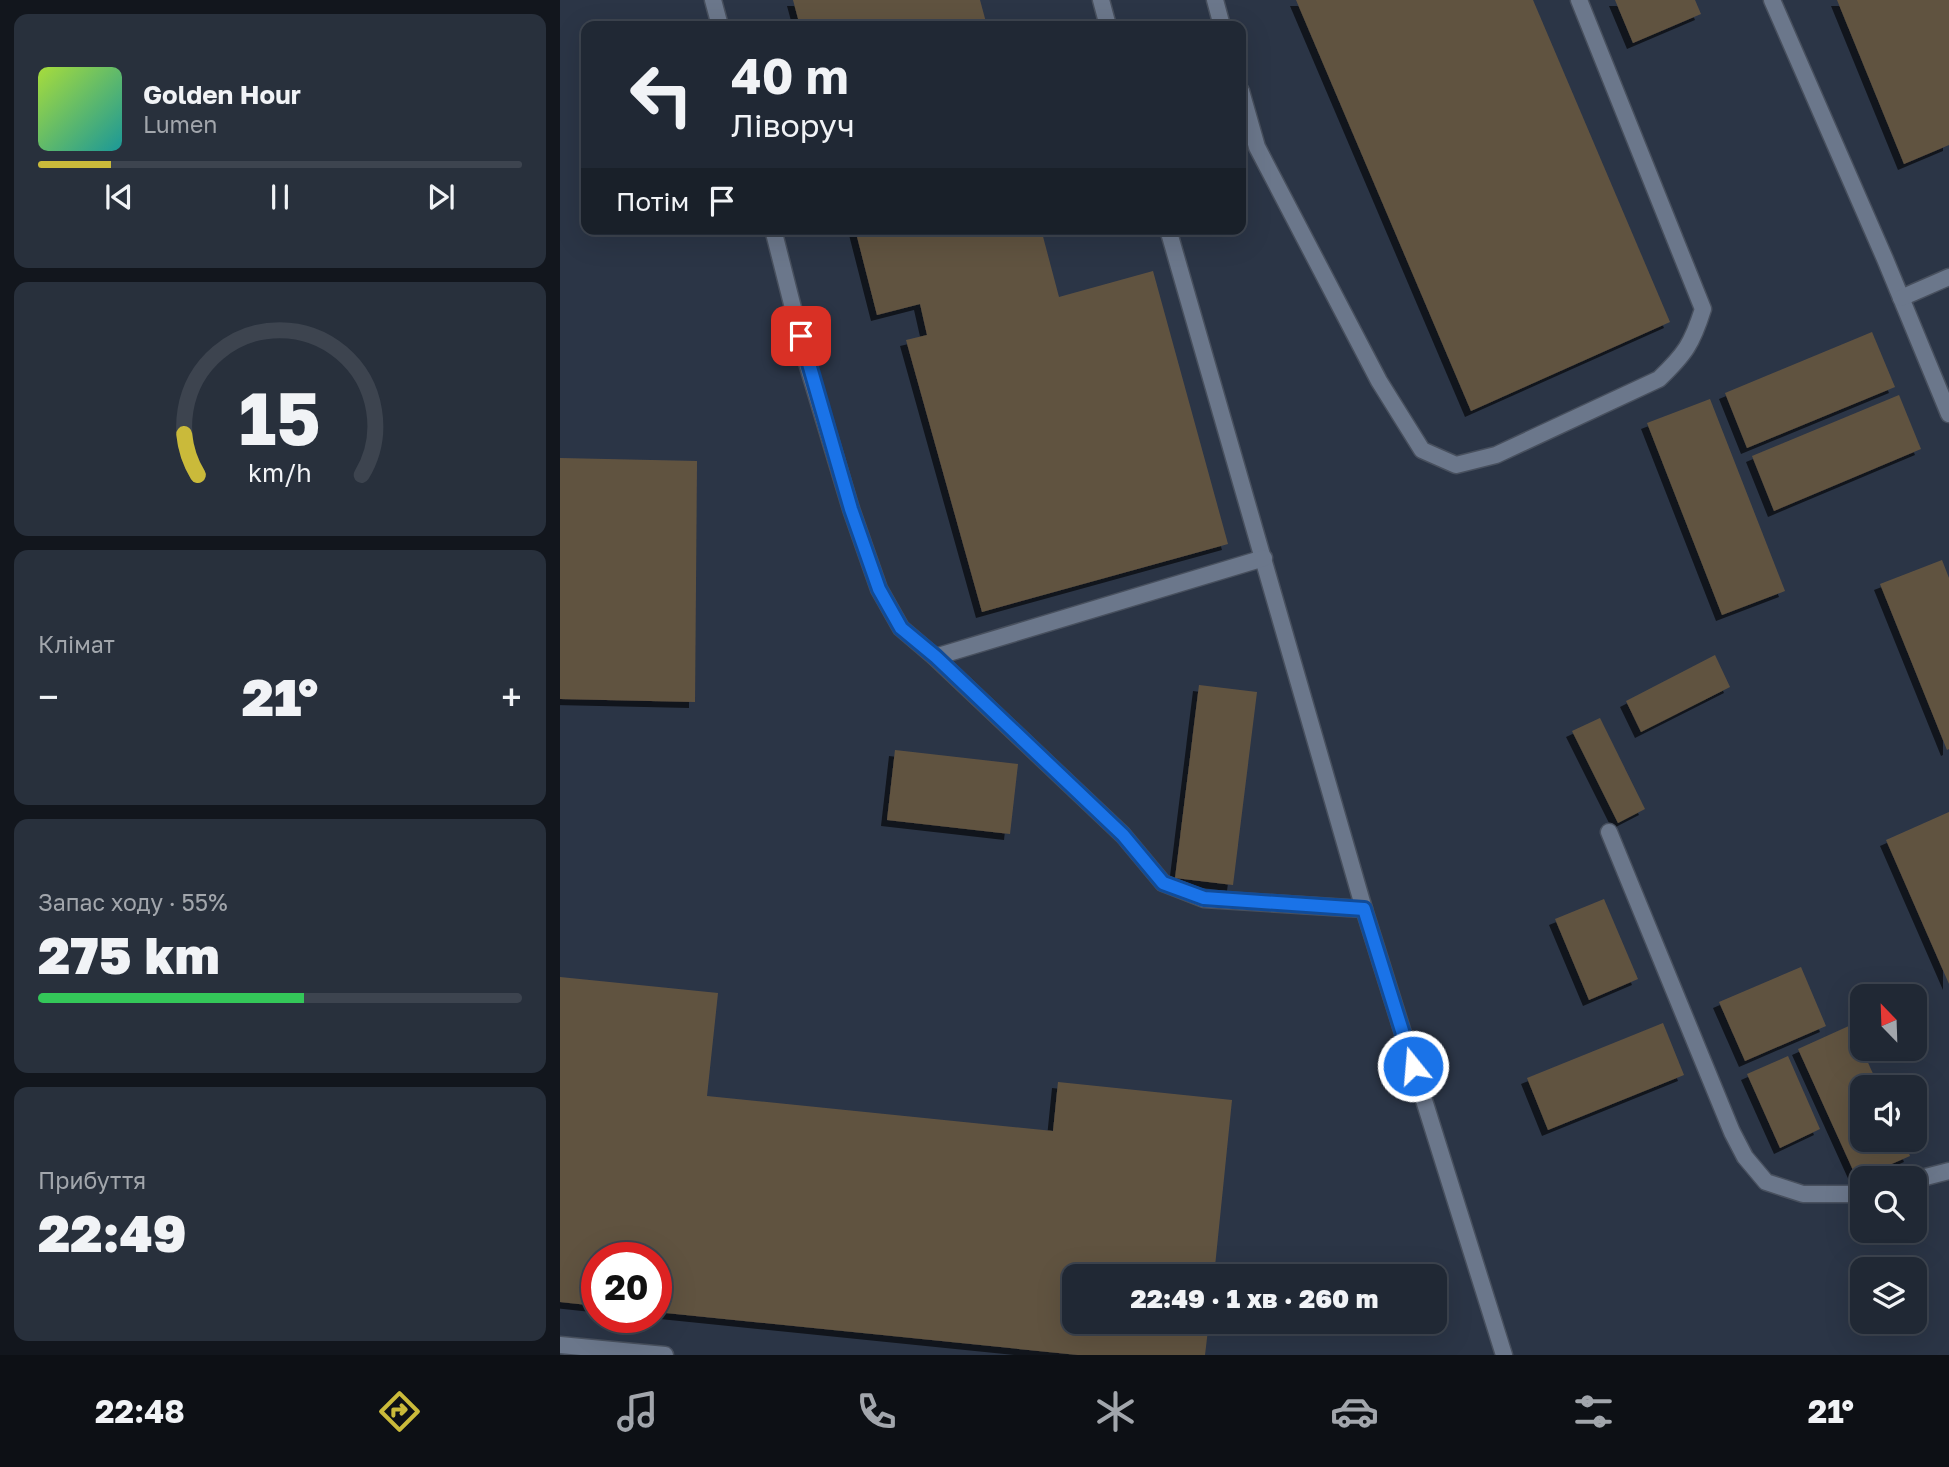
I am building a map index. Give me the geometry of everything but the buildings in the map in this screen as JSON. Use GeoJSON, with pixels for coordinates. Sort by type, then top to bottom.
{"type":"FeatureCollection","features":[{"type":"Feature","properties":{"kind":"lane"},"geometry":{"type":"LineString","coordinates":[[713,0],[719,21]]}},
{"type":"Feature","properties":{"kind":"lane"},"geometry":{"type":"LineString","coordinates":[[1101,0],[1107,21]]}},
{"type":"Feature","properties":{"kind":"lane"},"geometry":{"type":"LineString","coordinates":[[1215,0],[1221,21]]}},
{"type":"Feature","properties":{"kind":"lane"},"geometry":{"type":"LineString","coordinates":[[1246,108],[1257,147],[1379,381],[1422,450],[1456,465],[1496,455],[1659,379],[1679,360],[1695,335],[1703,309],[1579,0]]}},
{"type":"Feature","properties":{"kind":"lane"},"geometry":{"type":"LineString","coordinates":[[1772,0],[1949,414]]}},
{"type":"Feature","properties":{"kind":"lane"},"geometry":{"type":"LineString","coordinates":[[775,235],[807,363],[851,509],[879,589],[901,628],[936,657],[1123,835],[1163,883],[1204,898],[1364,909]]}},
{"type":"Feature","properties":{"kind":"lane"},"geometry":{"type":"LineString","coordinates":[[1170,235],[1364,909],[1504,1355]]}},
{"type":"Feature","properties":{"kind":"lane"},"geometry":{"type":"LineString","coordinates":[[1901,298],[1949,277]]}},
{"type":"Feature","properties":{"kind":"lane"},"geometry":{"type":"LineString","coordinates":[[936,657],[1264,558]]}},
{"type":"Feature","properties":{"kind":"lane"},"geometry":{"type":"LineString","coordinates":[[1609,832],[1732,1132],[1745,1157],[1766,1182],[1803,1194],[1850,1194]]}},
{"type":"Feature","properties":{"kind":"lane"},"geometry":{"type":"LineString","coordinates":[[1927,1177],[1949,1171]]}},
{"type":"Feature","properties":{"kind":"lane"},"geometry":{"type":"LineString","coordinates":[[560,1345],[665,1355]]}},
{"type":"Feature","properties":{"kind":"route"},"geometry":{"type":"LineString","coordinates":[[801,336],[851,509],[879,589],[901,628],[936,657],[1123,835],[1163,883],[1204,898],[1364,909],[1413,1066]]}}]}
